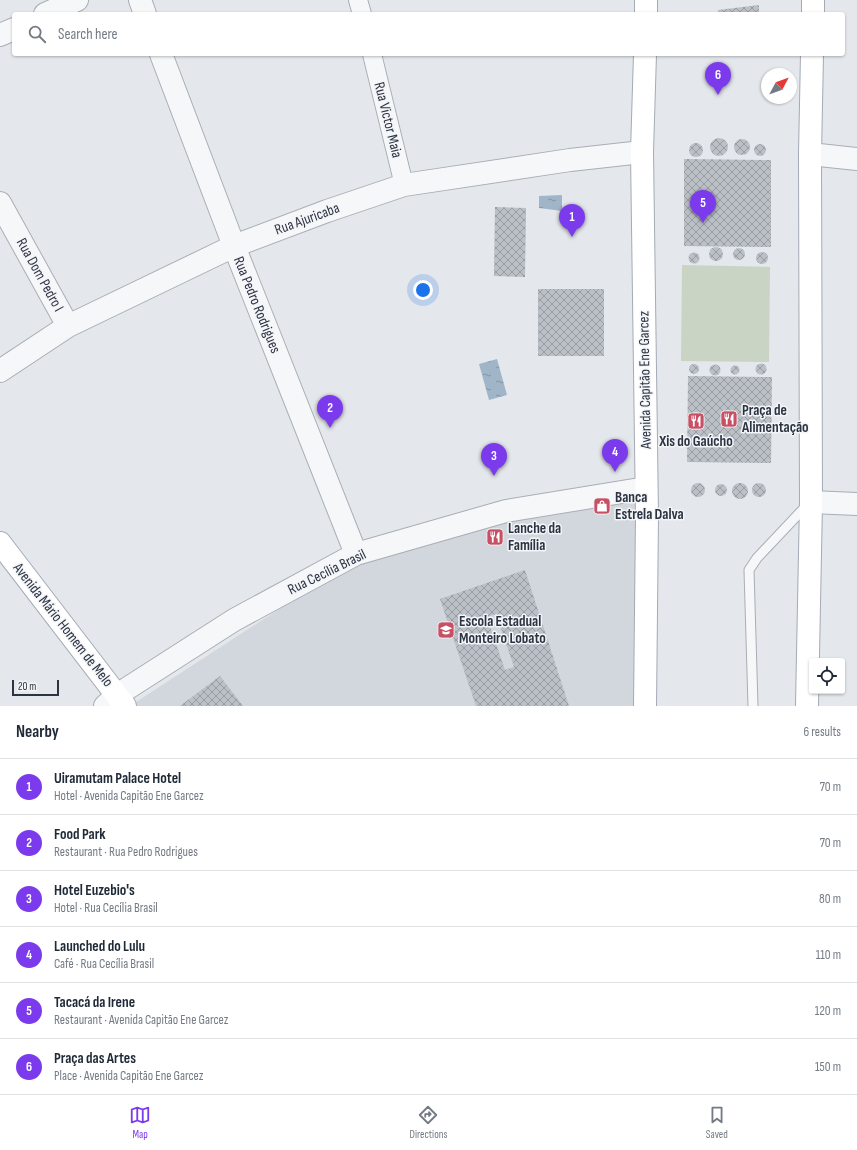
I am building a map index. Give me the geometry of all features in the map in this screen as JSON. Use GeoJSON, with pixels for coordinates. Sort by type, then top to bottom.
{"type":"FeatureCollection","features":[{"type":"Feature","properties":{"kind":"main road"},"geometry":{"type":"LineString","coordinates":[[646,0],[646,12]]}},
{"type":"Feature","properties":{"kind":"main road"},"geometry":{"type":"LineString","coordinates":[[812,12],[813,0]]}},
{"type":"Feature","properties":{"kind":"main road","name":"Avenida Capitão Ene Garcez"},"geometry":{"type":"LineString","coordinates":[[644,706],[646,488],[642,152],[645,56]]}},
{"type":"Feature","properties":{"kind":"main road"},"geometry":{"type":"LineString","coordinates":[[807,706],[811,502],[810,154],[812,56]]}},
{"type":"Feature","properties":{"kind":"main road","name":"Avenida Mário Homem de Melo"},"geometry":{"type":"LineString","coordinates":[[0,543],[116,702]]}},
{"type":"Feature","properties":{"kind":"street"},"geometry":{"type":"LineString","coordinates":[[50,12],[77,0]]}},
{"type":"Feature","properties":{"kind":"street"},"geometry":{"type":"LineString","coordinates":[[140,0],[144,12]]}},
{"type":"Feature","properties":{"kind":"street"},"geometry":{"type":"LineString","coordinates":[[358,0],[361,12]]}},
{"type":"Feature","properties":{"kind":"street"},"geometry":{"type":"LineString","coordinates":[[0,36],[12,29]]}},
{"type":"Feature","properties":{"kind":"street","name":"Rua Pedro Rodrigues"},"geometry":{"type":"LineString","coordinates":[[162,56],[234,246],[356,554]]}},
{"type":"Feature","properties":{"kind":"street","name":"Rua Victor Maia"},"geometry":{"type":"LineString","coordinates":[[372,56],[404,185]]}},
{"type":"Feature","properties":{"kind":"street","name":"Rua Ajuricaba"},"geometry":{"type":"LineString","coordinates":[[0,371],[68,326],[234,246],[404,185],[555,162],[642,152]]}},
{"type":"Feature","properties":{"kind":"street"},"geometry":{"type":"LineString","coordinates":[[810,154],[857,159]]}},
{"type":"Feature","properties":{"kind":"street","name":"Rua Dom Pedro I"},"geometry":{"type":"LineString","coordinates":[[0,203],[68,326]]}},
{"type":"Feature","properties":{"kind":"street","name":"Rua Cecília Brasil"},"geometry":{"type":"LineString","coordinates":[[116,702],[234,620],[356,554],[506,511],[646,488]]}},
{"type":"Feature","properties":{"kind":"street"},"geometry":{"type":"LineString","coordinates":[[811,502],[857,504]]}},
{"type":"Feature","properties":{"kind":"lane"},"geometry":{"type":"LineString","coordinates":[[753,706],[749,570],[757,558],[811,502]]}},
{"type":"Feature","properties":{"kind":"shaded area","name":"Escola Estadual Monteiro Lobato"},"geometry":{"type":"Polygon","coordinates":[[[646,489],[644,706],[130,706],[370,550],[646,489]]]}},
{"type":"Feature","properties":{"kind":"green space"},"geometry":{"type":"Polygon","coordinates":[[[682,265],[770,267],[769,362],[681,361],[682,265]]]}},
{"type":"Feature","properties":{"kind":"water"},"geometry":{"type":"Polygon","coordinates":[[[562,195],[562,211],[539,208],[539,196],[562,195]]]}},
{"type":"Feature","properties":{"kind":"water"},"geometry":{"type":"Polygon","coordinates":[[[497,359],[507,395],[489,400],[479,364],[497,359]]]}},
{"type":"Feature","properties":{"kind":"building"},"geometry":{"type":"Polygon","coordinates":[[[759,5],[759,12],[718,12],[718,10],[759,5]]]}},
{"type":"Feature","properties":{"kind":"building"},"geometry":{"type":"Polygon","coordinates":[[[719,138],[725,141],[728,147],[725,153],[719,156],[713,153],[710,147],[713,141],[719,138]]]}},
{"type":"Feature","properties":{"kind":"building"},"geometry":{"type":"Polygon","coordinates":[[[742,139],[749,144],[750,147],[745,154],[742,155],[735,150],[734,147],[739,140],[742,139]]]}},
{"type":"Feature","properties":{"kind":"building"},"geometry":{"type":"Polygon","coordinates":[[[693,143],[699,143],[703,147],[703,153],[699,157],[693,157],[689,153],[689,147],[693,143]]]}},
{"type":"Feature","properties":{"kind":"building"},"geometry":{"type":"Polygon","coordinates":[[[758,144],[762,144],[766,150],[762,156],[758,156],[754,152],[754,148],[758,144]]]}},
{"type":"Feature","properties":{"kind":"building"},"geometry":{"type":"Polygon","coordinates":[[[684,159],[771,160],[771,247],[684,246],[684,159]]]}},
{"type":"Feature","properties":{"kind":"building"},"geometry":{"type":"Polygon","coordinates":[[[495,207],[526,208],[525,277],[494,276],[495,207]]]}},
{"type":"Feature","properties":{"kind":"building"},"geometry":{"type":"Polygon","coordinates":[[[713,247],[719,247],[723,251],[723,257],[719,261],[713,261],[709,257],[709,251],[713,247]]]}},
{"type":"Feature","properties":{"kind":"building"},"geometry":{"type":"Polygon","coordinates":[[[739,248],[743,250],[745,254],[743,258],[739,260],[735,258],[733,254],[735,250],[739,248]]]}},
{"type":"Feature","properties":{"kind":"building"},"geometry":{"type":"Polygon","coordinates":[[[694,252],[698,254],[700,258],[698,262],[694,264],[690,262],[688,258],[690,254],[694,252]]]}},
{"type":"Feature","properties":{"kind":"building"},"geometry":{"type":"Polygon","coordinates":[[[762,252],[766,254],[768,258],[766,262],[762,264],[758,262],[756,258],[758,254],[762,252]]]}},
{"type":"Feature","properties":{"kind":"building"},"geometry":{"type":"Polygon","coordinates":[[[538,289],[604,289],[604,356],[538,356],[538,289]]]}},
{"type":"Feature","properties":{"kind":"building"},"geometry":{"type":"Polygon","coordinates":[[[692,364],[696,364],[698,365],[698,373],[692,374],[689,371],[689,367],[692,364]]]}},
{"type":"Feature","properties":{"kind":"building"},"geometry":{"type":"Polygon","coordinates":[[[759,364],[763,364],[765,365],[765,373],[759,374],[756,371],[756,367],[759,364]]]}},
{"type":"Feature","properties":{"kind":"building"},"geometry":{"type":"Polygon","coordinates":[[[713,365],[717,365],[719,366],[719,374],[713,375],[710,372],[710,368],[713,365]]]}},
{"type":"Feature","properties":{"kind":"building"},"geometry":{"type":"Polygon","coordinates":[[[735,365],[740,370],[735,375],[730,370],[735,365]]]}},
{"type":"Feature","properties":{"kind":"building","name":"Praça de Alimentação"},"geometry":{"type":"Polygon","coordinates":[[[688,376],[772,377],[771,463],[687,462],[688,376]]]}},
{"type":"Feature","properties":{"kind":"building"},"geometry":{"type":"Polygon","coordinates":[[[695,483],[701,483],[705,487],[705,493],[701,497],[695,497],[691,493],[691,487],[695,483]]]}},
{"type":"Feature","properties":{"kind":"building"},"geometry":{"type":"Polygon","coordinates":[[[740,483],[747,488],[748,491],[743,498],[740,499],[733,494],[732,491],[737,484],[740,483]]]}},
{"type":"Feature","properties":{"kind":"building"},"geometry":{"type":"Polygon","coordinates":[[[759,483],[764,485],[766,490],[764,495],[759,497],[754,495],[752,490],[754,485],[759,483]]]}},
{"type":"Feature","properties":{"kind":"building"},"geometry":{"type":"Polygon","coordinates":[[[719,484],[723,484],[727,490],[723,496],[719,496],[715,492],[715,488],[719,484]]]}},
{"type":"Feature","properties":{"kind":"building"},"geometry":{"type":"Polygon","coordinates":[[[525,570],[569,706],[476,706],[440,599],[525,570]],[[496,614],[487,617],[505,670],[514,667],[496,614]]]}},
{"type":"Feature","properties":{"kind":"building"},"geometry":{"type":"Polygon","coordinates":[[[220,676],[243,706],[180,706],[220,676]]]}},
{"type":"Feature","properties":{"kind":"place","name":"Praça das Artes"},"geometry":{"type":"Point","coordinates":[718,95]}},
{"type":"Feature","properties":{"kind":"place","name":"Tacacá da Irene"},"geometry":{"type":"Point","coordinates":[703,223]}},
{"type":"Feature","properties":{"kind":"place","name":"Uiramutam Palace Hotel"},"geometry":{"type":"Point","coordinates":[572,237]}},
{"type":"Feature","properties":{"kind":"place","name":"Praça de Alimentação"},"geometry":{"type":"Point","coordinates":[729,419]}},
{"type":"Feature","properties":{"kind":"place","name":"Xis do Gaúcho"},"geometry":{"type":"Point","coordinates":[696,421]}},
{"type":"Feature","properties":{"kind":"place","name":"Food Park"},"geometry":{"type":"Point","coordinates":[330,428]}},
{"type":"Feature","properties":{"kind":"place","name":"Launched do Lulu"},"geometry":{"type":"Point","coordinates":[615,472]}},
{"type":"Feature","properties":{"kind":"place","name":"Hotel Euzebio's"},"geometry":{"type":"Point","coordinates":[494,476]}},
{"type":"Feature","properties":{"kind":"place","name":"Banca Estrela Dalva"},"geometry":{"type":"Point","coordinates":[602,506]}},
{"type":"Feature","properties":{"kind":"place","name":"Lanche da Família"},"geometry":{"type":"Point","coordinates":[495,537]}},
{"type":"Feature","properties":{"kind":"place","name":"Escola Estadual Monteiro Lobato"},"geometry":{"type":"Point","coordinates":[446,630]}}]}
